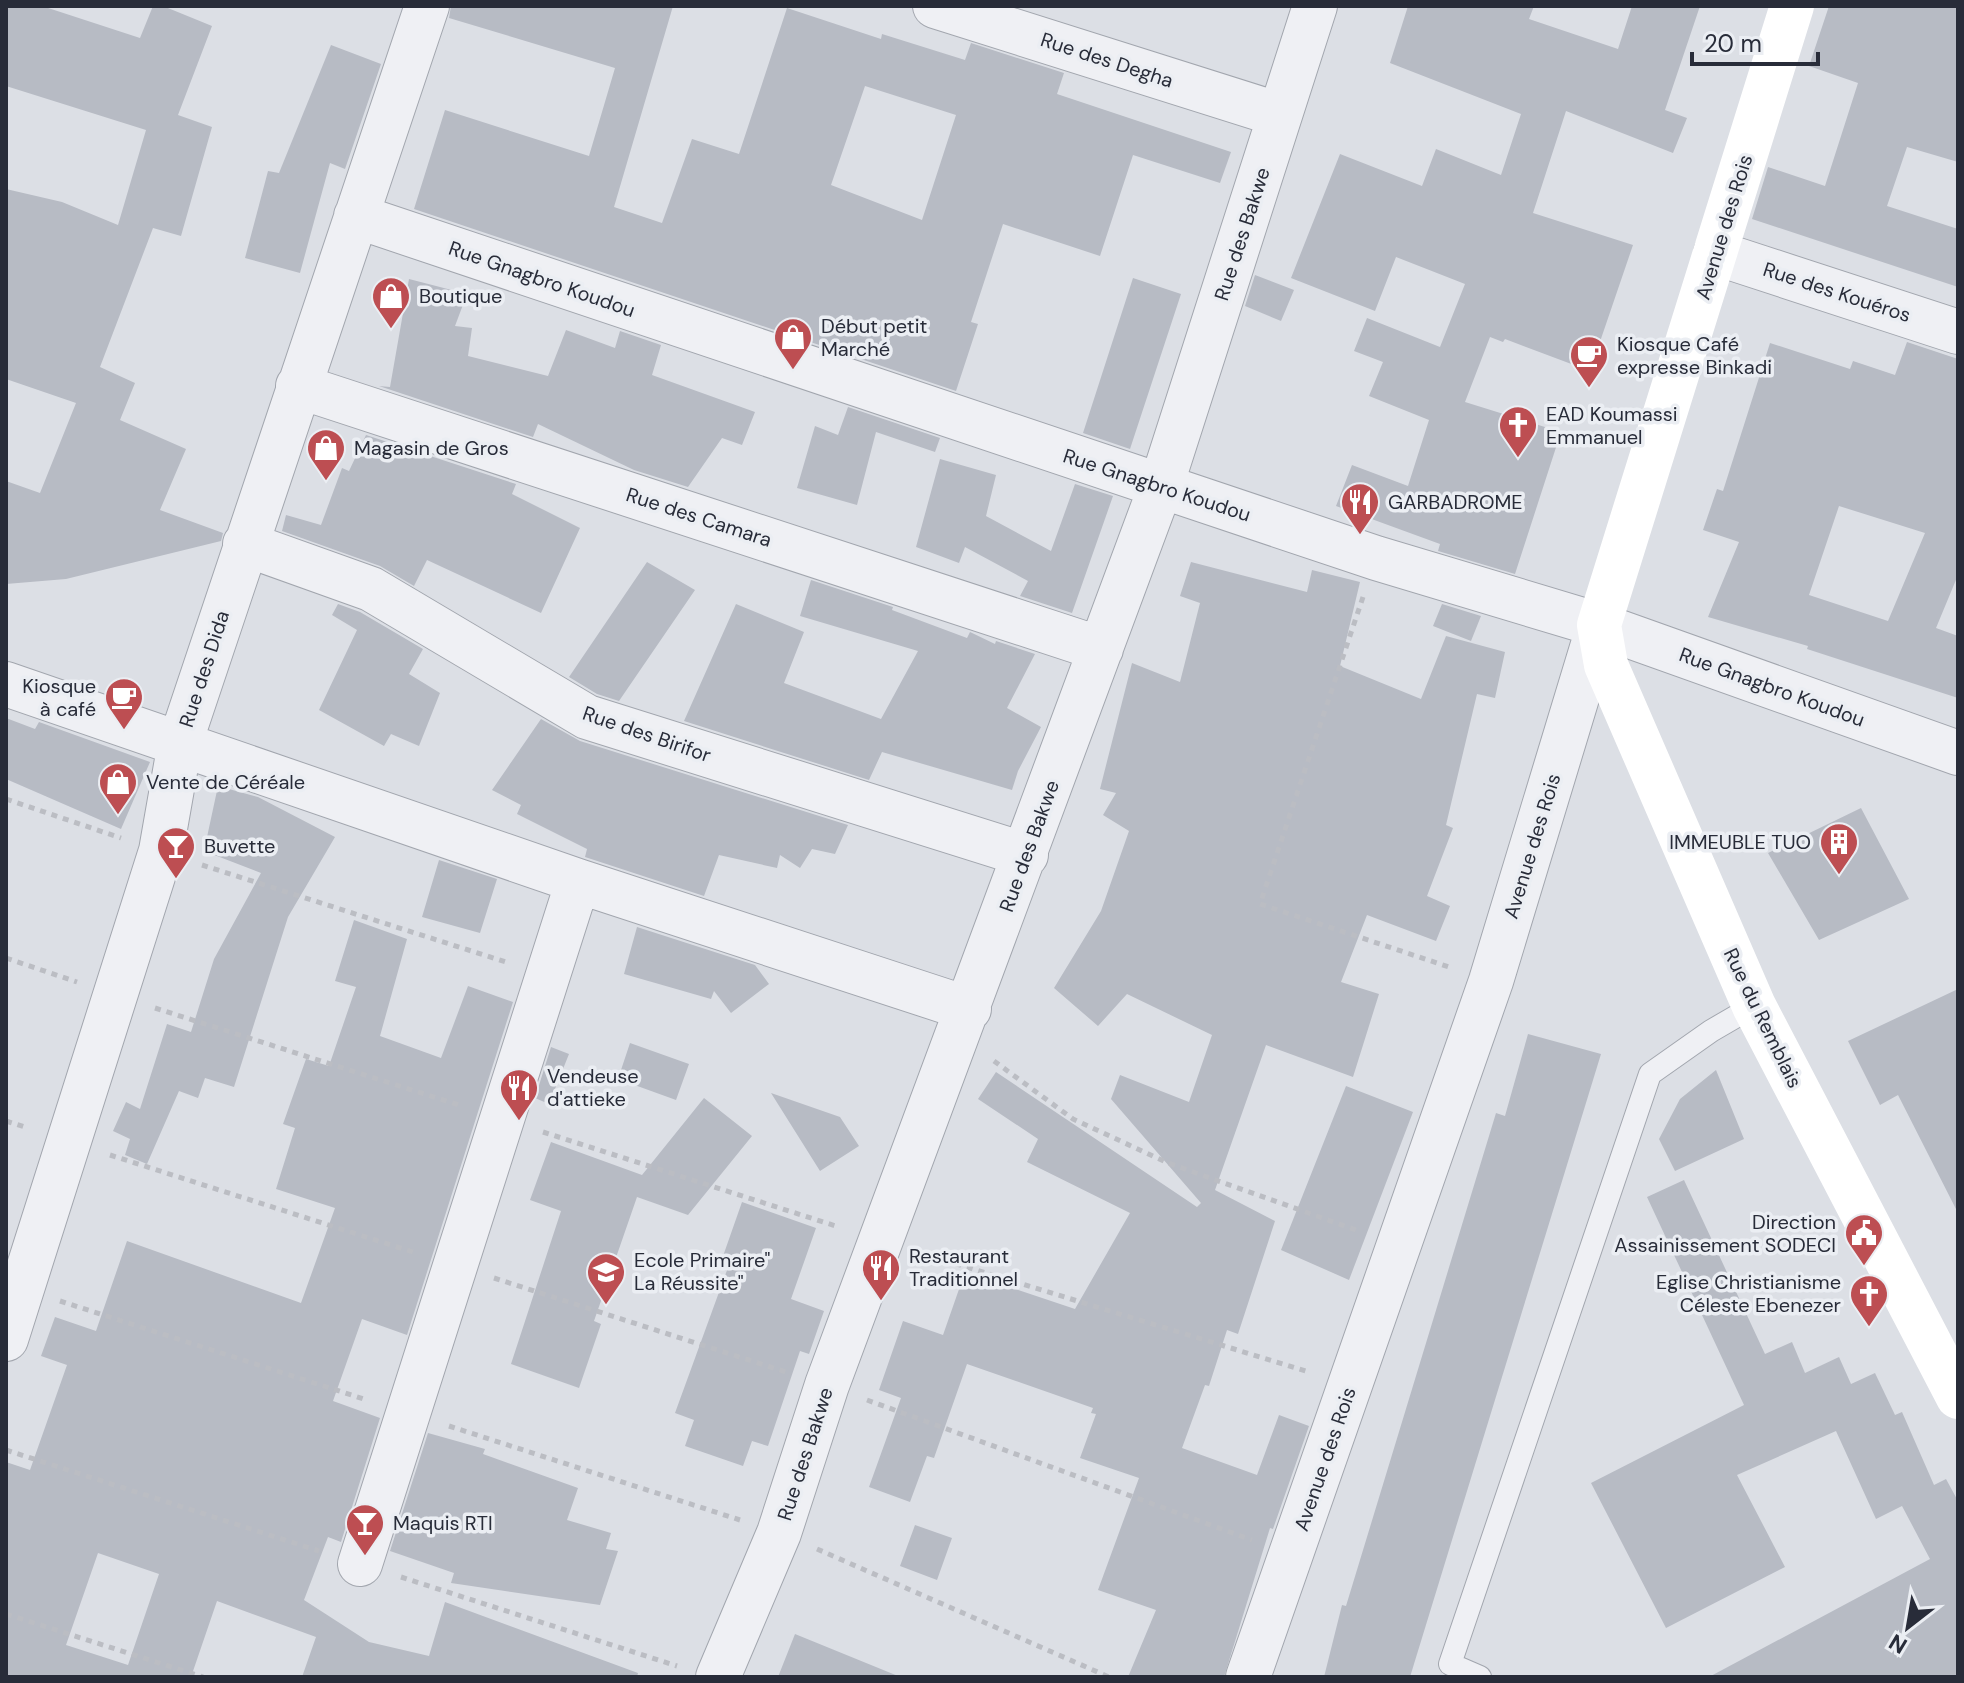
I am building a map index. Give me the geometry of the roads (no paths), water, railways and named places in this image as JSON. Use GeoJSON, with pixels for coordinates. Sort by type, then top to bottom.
{"type":"FeatureCollection","features":[{"type":"Feature","properties":{"kind":"street","name":"Rue des Dida"},"geometry":{"type":"LineString","coordinates":[[6,1339],[161,851],[180,743],[427,6]]}},
{"type":"Feature","properties":{"kind":"street","name":"Rue des Degha"},"geometry":{"type":"LineString","coordinates":[[935,6],[1280,115]]}},
{"type":"Feature","properties":{"kind":"street","name":"Rue des Bakwe"},"geometry":{"type":"LineString","coordinates":[[718,1677],[779,1533],[827,1385],[1161,486],[1315,6]]}},
{"type":"Feature","properties":{"kind":"street","name":"Avenue des Rois"},"geometry":{"type":"LineString","coordinates":[[1248,1677],[1491,981],[1792,6]]}},
{"type":"Feature","properties":{"kind":"street","name":"Rue Gnagbro Koudou"},"geometry":{"type":"LineString","coordinates":[[356,216],[1376,558],[1599,625],[1958,753]]}},
{"type":"Feature","properties":{"kind":"street","name":"Rue des Kouéros"},"geometry":{"type":"LineString","coordinates":[[1716,253],[1958,332]]}},
{"type":"Feature","properties":{"kind":"street","name":"Rue des Camara"},"geometry":{"type":"LineString","coordinates":[[298,386],[1101,649]]}},
{"type":"Feature","properties":{"kind":"street","name":"Rue des Birifor"},"geometry":{"type":"LineString","coordinates":[[245,544],[371,589],[587,717],[1026,855]]}},
{"type":"Feature","properties":{"kind":"street","name":"Rue du Remblais"},"geometry":{"type":"LineString","coordinates":[[1599,625],[1606,665],[1754,1006],[1958,1397]]}},
{"type":"Feature","properties":{"kind":"street"},"geometry":{"type":"LineString","coordinates":[[6,684],[578,881],[964,1022]]}},
{"type":"Feature","properties":{"kind":"street"},"geometry":{"type":"LineString","coordinates":[[360,1564],[578,881]]}},
{"type":"Feature","properties":{"kind":"lane"},"geometry":{"type":"LineString","coordinates":[[1480,1677],[1450,1664],[1650,1074],[1711,1031],[1754,1006]]}},
{"type":"Feature","properties":{"kind":"place","name":"Boutique"},"geometry":{"type":"Point","coordinates":[391,330]}},
{"type":"Feature","properties":{"kind":"place","name":"Début petit Marché"},"geometry":{"type":"Point","coordinates":[793,371]}},
{"type":"Feature","properties":{"kind":"place","name":"Kiosque Café expresse Binkadi"},"geometry":{"type":"Point","coordinates":[1589,389]}},
{"type":"Feature","properties":{"kind":"place","name":"EAD Koumassi Emmanuel"},"geometry":{"type":"Point","coordinates":[1518,459]}},
{"type":"Feature","properties":{"kind":"place","name":"Magasin de Gros"},"geometry":{"type":"Point","coordinates":[326,482]}},
{"type":"Feature","properties":{"kind":"place","name":"GARBADROME"},"geometry":{"type":"Point","coordinates":[1360,536]}},
{"type":"Feature","properties":{"kind":"place","name":"Kiosque à café"},"geometry":{"type":"Point","coordinates":[124,731]}},
{"type":"Feature","properties":{"kind":"place","name":"Vente de Céréale"},"geometry":{"type":"Point","coordinates":[118,816]}},
{"type":"Feature","properties":{"kind":"place","name":"IMMEUBLE TUO"},"geometry":{"type":"Point","coordinates":[1839,876]}},
{"type":"Feature","properties":{"kind":"place","name":"Buvette"},"geometry":{"type":"Point","coordinates":[176,880]}},
{"type":"Feature","properties":{"kind":"place","name":"Vendeuse d'attieke"},"geometry":{"type":"Point","coordinates":[519,1122]}},
{"type":"Feature","properties":{"kind":"place","name":"Direction Assainissement SODECI"},"geometry":{"type":"Point","coordinates":[1864,1267]}},
{"type":"Feature","properties":{"kind":"place","name":"Restaurant Traditionnel"},"geometry":{"type":"Point","coordinates":[881,1302]}},
{"type":"Feature","properties":{"kind":"place","name":"Ecole Primaire\" La Réussite\""},"geometry":{"type":"Point","coordinates":[606,1306]}},
{"type":"Feature","properties":{"kind":"place","name":"Eglise Christianisme Céleste Ebenezer"},"geometry":{"type":"Point","coordinates":[1869,1328]}},
{"type":"Feature","properties":{"kind":"place","name":"Maquis RTI"},"geometry":{"type":"Point","coordinates":[365,1557]}}]}
